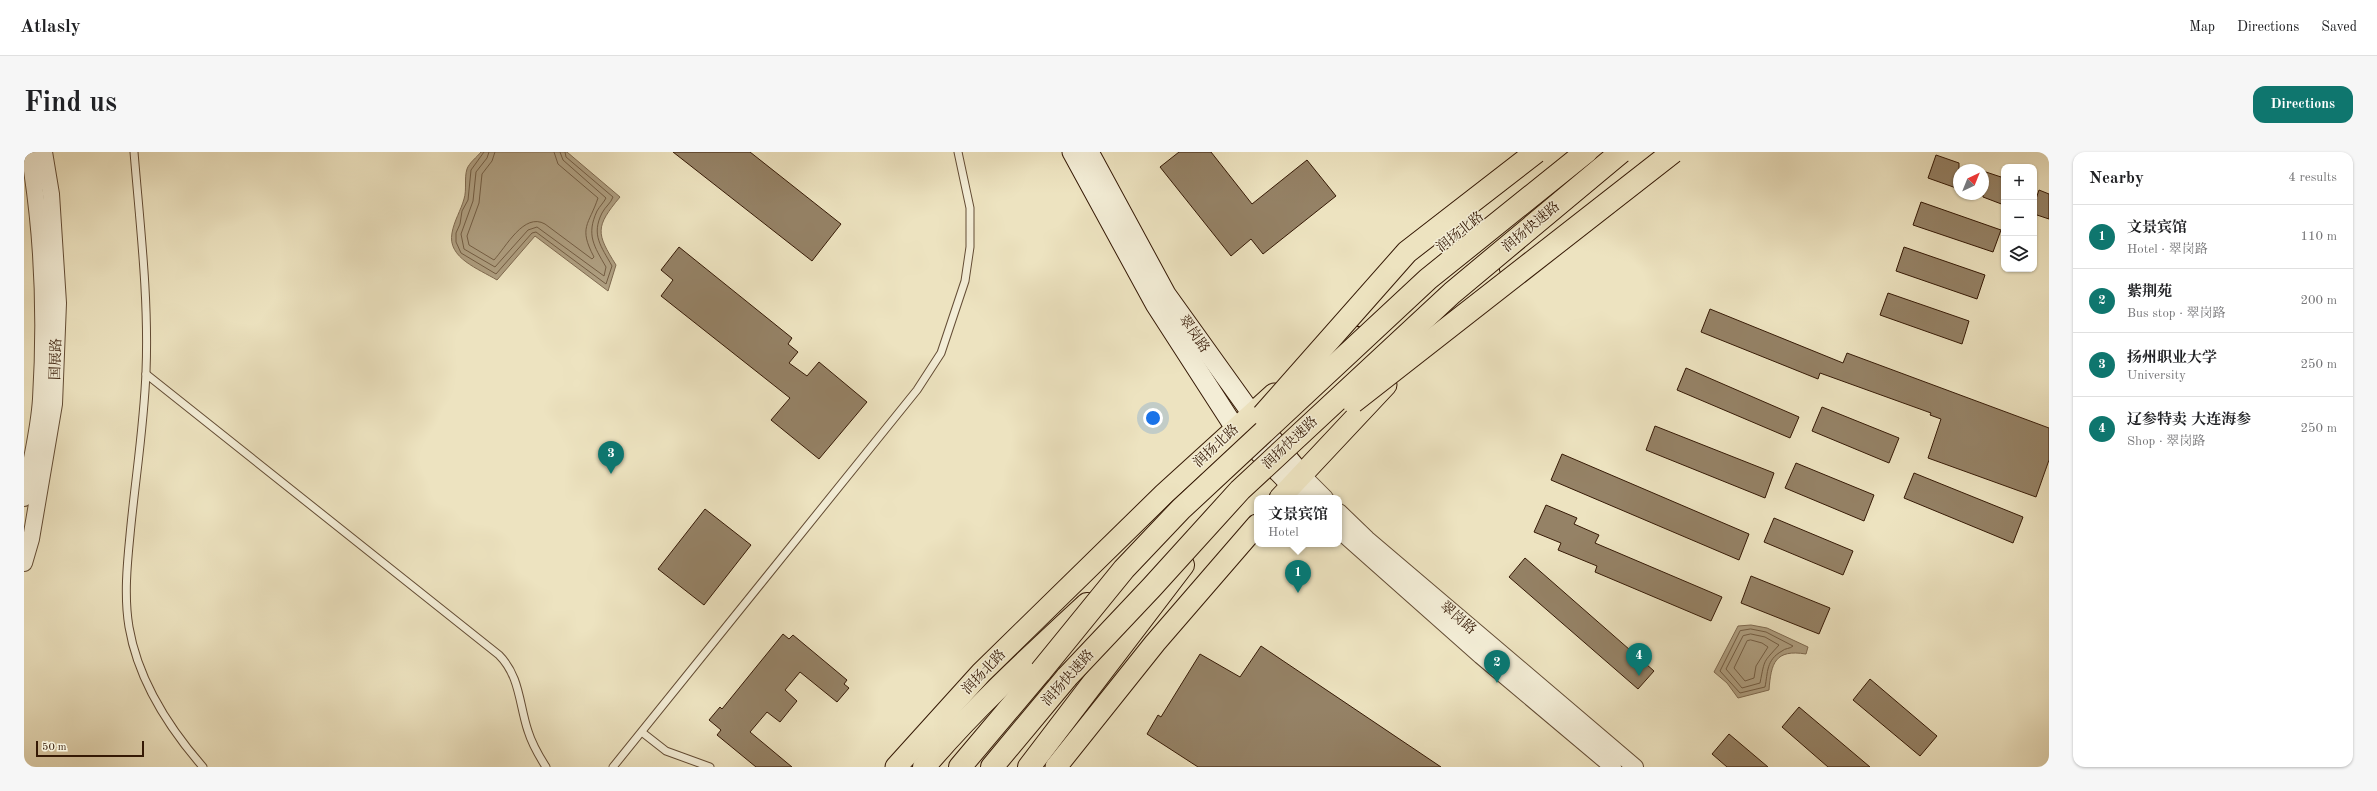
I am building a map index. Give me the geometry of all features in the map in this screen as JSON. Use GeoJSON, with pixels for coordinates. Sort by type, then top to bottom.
{"type":"FeatureCollection","features":[{"type":"Feature","properties":{"kind":"highway"},"geometry":{"type":"LineString","coordinates":[[1181,509],[1407,252],[1536,152]]}},
{"type":"Feature","properties":{"kind":"highway","name":"润扬快速路"},"geometry":{"type":"LineString","coordinates":[[960,767],[1035,664],[1181,509],[1428,279],[1586,152]]}},
{"type":"Feature","properties":{"kind":"highway","name":"润扬快速路"},"geometry":{"type":"LineString","coordinates":[[992,767],[1067,677],[1152,587],[1240,490],[1452,293],[1622,152]]}},
{"type":"Feature","properties":{"kind":"highway"},"geometry":{"type":"LineString","coordinates":[[1029,767],[1240,490],[1673,152]]}},
{"type":"Feature","properties":{"kind":"highway"},"geometry":{"type":"LineString","coordinates":[[924,767],[944,744],[1035,664]]}},
{"type":"Feature","properties":{"kind":"main road","name":"翠岗路"},"geometry":{"type":"LineString","coordinates":[[1072,152],[1155,304],[1235,428],[1294,489]]}},
{"type":"Feature","properties":{"kind":"main road","name":"翠岗路"},"geometry":{"type":"LineString","coordinates":[[1089,152],[1166,294],[1252,414],[1294,489]]}},
{"type":"Feature","properties":{"kind":"main road","name":"润扬北路"},"geometry":{"type":"LineString","coordinates":[[896,767],[981,673],[1164,494],[1235,428],[1420,263],[1562,152]]}},
{"type":"Feature","properties":{"kind":"main road"},"geometry":{"type":"LineString","coordinates":[[1294,489],[1460,309],[1646,152]]}},
{"type":"Feature","properties":{"kind":"main road"},"geometry":{"type":"LineString","coordinates":[[1056,767],[1155,642],[1254,528]]}},
{"type":"Feature","properties":{"kind":"street","name":"国展路"},"geometry":{"type":"LineString","coordinates":[[24,498],[41,401],[43,302],[37,196],[29,152]]}},
{"type":"Feature","properties":{"kind":"street","name":"国展路"},"geometry":{"type":"LineString","coordinates":[[24,563],[31,539],[54,404],[58,303],[51,194],[44,152]]}},
{"type":"Feature","properties":{"kind":"street","name":"翠岗路"},"geometry":{"type":"LineString","coordinates":[[1294,489],[1315,495]]}},
{"type":"Feature","properties":{"kind":"street","name":"翠岗路"},"geometry":{"type":"LineString","coordinates":[[1342,515],[1373,544],[1635,767]]}},
{"type":"Feature","properties":{"kind":"street","name":"翠岗路"},"geometry":{"type":"LineString","coordinates":[[1342,533],[1481,656],[1613,767]]}},
{"type":"Feature","properties":{"kind":"lane"},"geometry":{"type":"LineString","coordinates":[[134,152],[147,306],[146,374],[126,581],[129,628],[143,674],[162,713],[187,749],[203,767]]}},
{"type":"Feature","properties":{"kind":"lane"},"geometry":{"type":"LineString","coordinates":[[613,767],[643,733],[917,390],[941,353],[965,281],[970,247],[970,208],[958,152]]}},
{"type":"Feature","properties":{"kind":"lane"},"geometry":{"type":"LineString","coordinates":[[146,374],[499,655],[508,664],[516,679],[528,731],[538,755],[546,767]]}},
{"type":"Feature","properties":{"kind":"lane"},"geometry":{"type":"LineString","coordinates":[[643,733],[666,751],[710,767]]}},
{"type":"Feature","properties":{"kind":"water"},"geometry":{"type":"Polygon","coordinates":[[[481,152],[567,152],[620,197],[606,216],[602,223],[601,230],[605,245],[616,265],[608,291],[535,236],[497,280],[466,262],[459,256],[454,249],[452,233],[465,195],[467,169],[471,162],[481,152]]]}},
{"type":"Feature","properties":{"kind":"water"},"geometry":{"type":"Polygon","coordinates":[[[1751,625],[1767,628],[1808,647],[1806,654],[1787,654],[1781,656],[1777,660],[1773,665],[1771,672],[1769,690],[1738,698],[1727,683],[1714,672],[1738,626],[1751,625]]]}},
{"type":"Feature","properties":{"kind":"building"},"geometry":{"type":"Polygon","coordinates":[[[673,152],[750,152],[841,224],[812,261],[673,152]]]}},
{"type":"Feature","properties":{"kind":"building"},"geometry":{"type":"Polygon","coordinates":[[[1179,152],[1211,152],[1252,204],[1307,160],[1336,196],[1263,254],[1251,239],[1231,256],[1160,167],[1179,152]]]}},
{"type":"Feature","properties":{"kind":"building"},"geometry":{"type":"Polygon","coordinates":[[[1936,155],[1959,163],[1953,164],[1953,187],[1928,178],[1936,155]]]}},
{"type":"Feature","properties":{"kind":"building"},"geometry":{"type":"Polygon","coordinates":[[[1989,173],[2001,177],[2001,204],[1989,199],[1989,173]]]}},
{"type":"Feature","properties":{"kind":"building"},"geometry":{"type":"Polygon","coordinates":[[[2039,190],[2049,194],[2049,219],[2037,215],[2037,196],[2039,190]]]}},
{"type":"Feature","properties":{"kind":"building"},"geometry":{"type":"Polygon","coordinates":[[[1921,202],[2001,230],[1993,252],[1913,225],[1921,202]]]}},
{"type":"Feature","properties":{"kind":"building"},"geometry":{"type":"Polygon","coordinates":[[[679,247],[792,338],[788,344],[798,352],[789,363],[807,376],[819,362],[867,402],[819,459],[771,420],[790,398],[661,296],[673,280],[661,270],[679,247]]]}},
{"type":"Feature","properties":{"kind":"building"},"geometry":{"type":"Polygon","coordinates":[[[1904,247],[1985,275],[1977,299],[1896,271],[1904,247]]]}},
{"type":"Feature","properties":{"kind":"building"},"geometry":{"type":"Polygon","coordinates":[[[1888,293],[1969,321],[1962,344],[1880,315],[1888,293]]]}},
{"type":"Feature","properties":{"kind":"building"},"geometry":{"type":"Polygon","coordinates":[[[1710,309],[1843,363],[1847,353],[2049,428],[2049,460],[2036,497],[1928,458],[1941,419],[1930,415],[1931,413],[1820,373],[1818,379],[1701,332],[1710,309]]]}},
{"type":"Feature","properties":{"kind":"building"},"geometry":{"type":"Polygon","coordinates":[[[1686,368],[1799,417],[1790,438],[1677,390],[1686,368]]]}},
{"type":"Feature","properties":{"kind":"building"},"geometry":{"type":"Polygon","coordinates":[[[1822,407],[1899,438],[1889,463],[1812,431],[1822,407]]]}},
{"type":"Feature","properties":{"kind":"building"},"geometry":{"type":"Polygon","coordinates":[[[1655,426],[1774,473],[1765,498],[1646,450],[1655,426]]]}},
{"type":"Feature","properties":{"kind":"building"},"geometry":{"type":"Polygon","coordinates":[[[1562,454],[1749,534],[1739,560],[1551,480],[1562,454]]]}},
{"type":"Feature","properties":{"kind":"building"},"geometry":{"type":"Polygon","coordinates":[[[1796,463],[1874,495],[1864,521],[1785,488],[1796,463]]]}},
{"type":"Feature","properties":{"kind":"building"},"geometry":{"type":"Polygon","coordinates":[[[1914,473],[2023,517],[2013,543],[1904,498],[1914,473]]]}},
{"type":"Feature","properties":{"kind":"building"},"geometry":{"type":"Polygon","coordinates":[[[1546,505],[1577,518],[1574,524],[1599,535],[1595,543],[1722,597],[1711,621],[1595,572],[1597,566],[1558,550],[1561,543],[1534,532],[1546,505]]]}},
{"type":"Feature","properties":{"kind":"building"},"geometry":{"type":"Polygon","coordinates":[[[705,509],[751,545],[704,605],[658,569],[705,509]]]}},
{"type":"Feature","properties":{"kind":"building"},"geometry":{"type":"Polygon","coordinates":[[[1774,518],[1853,551],[1843,575],[1764,542],[1774,518]]]}},
{"type":"Feature","properties":{"kind":"building"},"geometry":{"type":"Polygon","coordinates":[[[1525,558],[1654,671],[1638,689],[1509,577],[1525,558]]]}},
{"type":"Feature","properties":{"kind":"building"},"geometry":{"type":"Polygon","coordinates":[[[1751,576],[1830,608],[1819,634],[1741,603],[1751,576]]]}},
{"type":"Feature","properties":{"kind":"building"},"geometry":{"type":"Polygon","coordinates":[[[783,634],[789,639],[793,635],[847,680],[844,684],[849,688],[837,702],[800,672],[785,690],[797,701],[780,722],[767,712],[750,732],[792,767],[756,767],[717,735],[721,730],[709,720],[720,707],[722,709],[783,634]]]}},
{"type":"Feature","properties":{"kind":"building"},"geometry":{"type":"Polygon","coordinates":[[[1261,646],[1441,767],[1198,767],[1147,734],[1158,715],[1161,717],[1200,654],[1240,677],[1261,646]]]}},
{"type":"Feature","properties":{"kind":"building"},"geometry":{"type":"Polygon","coordinates":[[[1870,679],[1937,736],[1920,756],[1853,700],[1870,679]]]}},
{"type":"Feature","properties":{"kind":"building"},"geometry":{"type":"Polygon","coordinates":[[[1799,707],[1870,767],[1828,767],[1782,727],[1799,707]]]}},
{"type":"Feature","properties":{"kind":"building"},"geometry":{"type":"Polygon","coordinates":[[[1729,734],[1768,767],[1727,767],[1712,754],[1729,734]]]}},
{"type":"Feature","properties":{"kind":"place","name":"扬州职业大学"},"geometry":{"type":"Point","coordinates":[611,474]}},
{"type":"Feature","properties":{"kind":"place","name":"文景宾馆"},"geometry":{"type":"Point","coordinates":[1298,593]}},
{"type":"Feature","properties":{"kind":"place","name":"辽参特卖 大连海参"},"geometry":{"type":"Point","coordinates":[1639,676]}},
{"type":"Feature","properties":{"kind":"place","name":"紫荆苑"},"geometry":{"type":"Point","coordinates":[1497,683]}}]}
